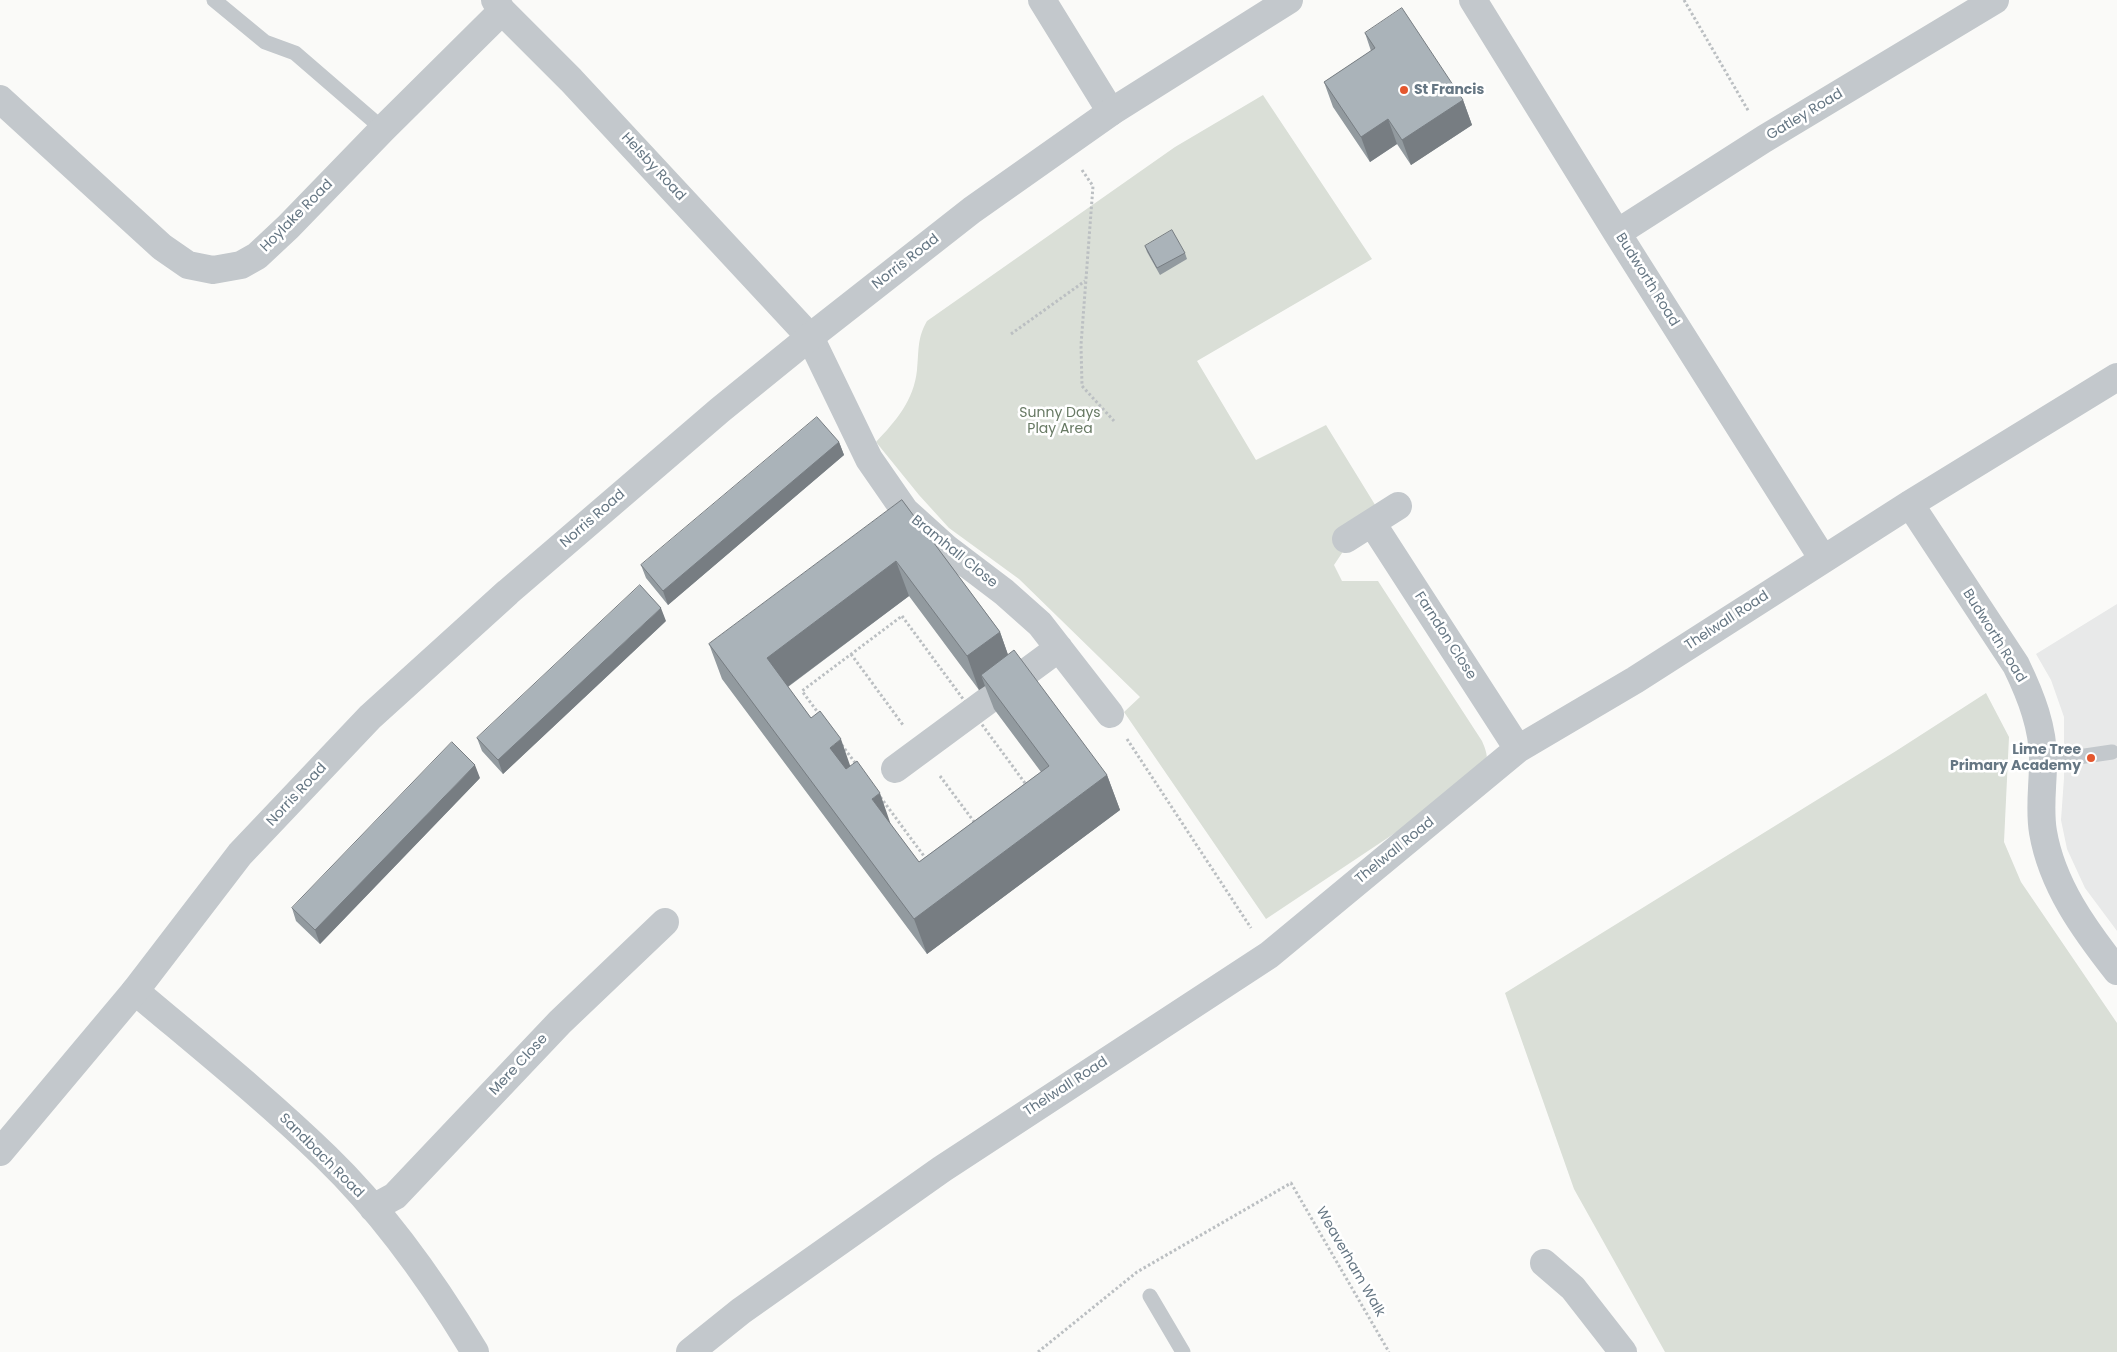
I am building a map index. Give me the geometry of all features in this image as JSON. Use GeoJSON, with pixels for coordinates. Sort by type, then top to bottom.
{"type":"FeatureCollection","features":[{"type":"Feature","properties":{"kind":"street"},"geometry":{"type":"LineString","coordinates":[[1042,0],[1111,112]]}},
{"type":"Feature","properties":{"kind":"street","name":"Norris Road"},"geometry":{"type":"LineString","coordinates":[[0,1152],[135,991],[240,854],[370,717],[515,585],[720,410],[972,210],[1111,112],[1290,0]]}},
{"type":"Feature","properties":{"kind":"street","name":"Budworth Road"},"geometry":{"type":"LineString","coordinates":[[1473,0],[1823,559]]}},
{"type":"Feature","properties":{"kind":"street","name":"Gatley Road"},"geometry":{"type":"LineString","coordinates":[[1617,232],[1764,139],[1994,0]]}},
{"type":"Feature","properties":{"kind":"street","name":"Hoylake Road"},"geometry":{"type":"LineString","coordinates":[[0,99],[162,247],[188,265],[213,270],[241,265],[257,256],[288,227],[383,129],[498,5]]}},
{"type":"Feature","properties":{"kind":"street","name":"Helsby Road"},"geometry":{"type":"LineString","coordinates":[[498,5],[571,80],[810,337]]}},
{"type":"Feature","properties":{"kind":"street","name":"Bramhall Close"},"geometry":{"type":"LineString","coordinates":[[810,337],[869,459],[905,511],[946,548],[1004,592],[1040,624],[1110,714]]}},
{"type":"Feature","properties":{"kind":"street","name":"Thelwall Road"},"geometry":{"type":"LineString","coordinates":[[690,1352],[742,1311],[942,1168],[1269,955],[1518,750],[1635,680],[1910,504],[2117,377]]}},
{"type":"Feature","properties":{"kind":"street","name":"Budworth Road"},"geometry":{"type":"LineString","coordinates":[[1910,504],[2016,665],[2031,699],[2042,737],[2044,762],[2042,829],[2047,854],[2057,881],[2078,918],[2117,971]]}},
{"type":"Feature","properties":{"kind":"street"},"geometry":{"type":"LineString","coordinates":[[1346,539],[1398,506]]}},
{"type":"Feature","properties":{"kind":"street","name":"Farndon Close"},"geometry":{"type":"LineString","coordinates":[[1372,523],[1518,750]]}},
{"type":"Feature","properties":{"kind":"street"},"geometry":{"type":"LineString","coordinates":[[896,768],[1059,648]]}},
{"type":"Feature","properties":{"kind":"street","name":"Mere Close"},"geometry":{"type":"LineString","coordinates":[[373,1208],[395,1196],[560,1022],[665,922]]}},
{"type":"Feature","properties":{"kind":"street","name":"Sandbach Road"},"geometry":{"type":"LineString","coordinates":[[135,991],[272,1108],[326,1158],[373,1208],[421,1268],[475,1352]]}},
{"type":"Feature","properties":{"kind":"street"},"geometry":{"type":"LineString","coordinates":[[1544,1263],[1573,1288],[1623,1352]]}},
{"type":"Feature","properties":{"kind":"lane"},"geometry":{"type":"LineString","coordinates":[[214,0],[265,42],[295,53],[383,129]]}},
{"type":"Feature","properties":{"kind":"lane"},"geometry":{"type":"LineString","coordinates":[[2044,762],[2112,752]]}},
{"type":"Feature","properties":{"kind":"lane"},"geometry":{"type":"LineString","coordinates":[[1150,1296],[1183,1352]]}},
{"type":"Feature","properties":{"kind":"path"},"geometry":{"type":"LineString","coordinates":[[1684,0],[1764,139]]}},
{"type":"Feature","properties":{"kind":"path"},"geometry":{"type":"LineString","coordinates":[[1065,145],[1093,186],[1081,345],[1082,386],[1114,421]]}},
{"type":"Feature","properties":{"kind":"path"},"geometry":{"type":"LineString","coordinates":[[1011,334],[1086,280]]}},
{"type":"Feature","properties":{"kind":"path"},"geometry":{"type":"LineString","coordinates":[[1110,714],[1269,955]]}},
{"type":"Feature","properties":{"kind":"path","name":"Weaverham Walk"},"geometry":{"type":"LineString","coordinates":[[1038,1352],[1137,1272],[1162,1255],[1291,1183],[1389,1352]]}},
{"type":"Feature","properties":{"kind":"shaded area","name":"Lime Tree Primary Academy"},"geometry":{"type":"Polygon","coordinates":[[[2117,604],[2117,931],[2085,888],[2067,849],[2061,820],[2064,778],[2064,717],[2051,680],[2036,654],[2117,604]]]}},
{"type":"Feature","properties":{"kind":"green space","name":"Sunny Days Play Area"},"geometry":{"type":"Polygon","coordinates":[[[1263,95],[1372,259],[1197,361],[1256,460],[1326,425],[1385,521],[1346,547],[1334,565],[1342,581],[1378,581],[1482,741],[1487,760],[1485,768],[1479,777],[1266,919],[1124,712],[1140,697],[1019,579],[949,528],[919,495],[876,442],[897,418],[912,391],[917,370],[920,339],[927,321],[1175,147],[1263,95]]]}},
{"type":"Feature","properties":{"kind":"green space"},"geometry":{"type":"Polygon","coordinates":[[[1986,693],[2009,737],[2004,842],[2021,882],[2117,1023],[2117,1352],[1665,1352],[1574,1189],[1505,993],[1896,751],[1986,693]]]}},
{"type":"Feature","properties":{"kind":"building","name":"St Francis"},"geometry":{"type":"Polygon","coordinates":[[[1402,8],[1463,100],[1402,140],[1388,119],[1361,137],[1324,82],[1375,48],[1365,33],[1402,8]]]}},
{"type":"Feature","properties":{"kind":"building"},"geometry":{"type":"Polygon","coordinates":[[[1172,230],[1185,253],[1157,268],[1145,246],[1172,230]]]}},
{"type":"Feature","properties":{"kind":"building"},"geometry":{"type":"Polygon","coordinates":[[[817,417],[839,442],[663,591],[641,565],[817,417]]]}},
{"type":"Feature","properties":{"kind":"building"},"geometry":{"type":"Polygon","coordinates":[[[902,500],[1000,632],[967,656],[896,561],[767,658],[811,718],[820,711],[841,739],[830,748],[846,769],[857,761],[880,793],[872,799],[919,862],[1049,766],[981,675],[1014,650],[1107,775],[914,919],[709,644],[902,500]]]}},
{"type":"Feature","properties":{"kind":"building"},"geometry":{"type":"Polygon","coordinates":[[[640,585],[661,608],[498,760],[477,738],[640,585]]]}},
{"type":"Feature","properties":{"kind":"building"},"geometry":{"type":"Polygon","coordinates":[[[452,742],[475,765],[315,930],[292,908],[452,742]]]}},
{"type":"Feature","properties":{"kind":"place","name":"St Francis"},"geometry":{"type":"Point","coordinates":[1404,90]}},
{"type":"Feature","properties":{"kind":"place","name":"Lime Tree Primary Academy"},"geometry":{"type":"Point","coordinates":[2091,758]}}]}
